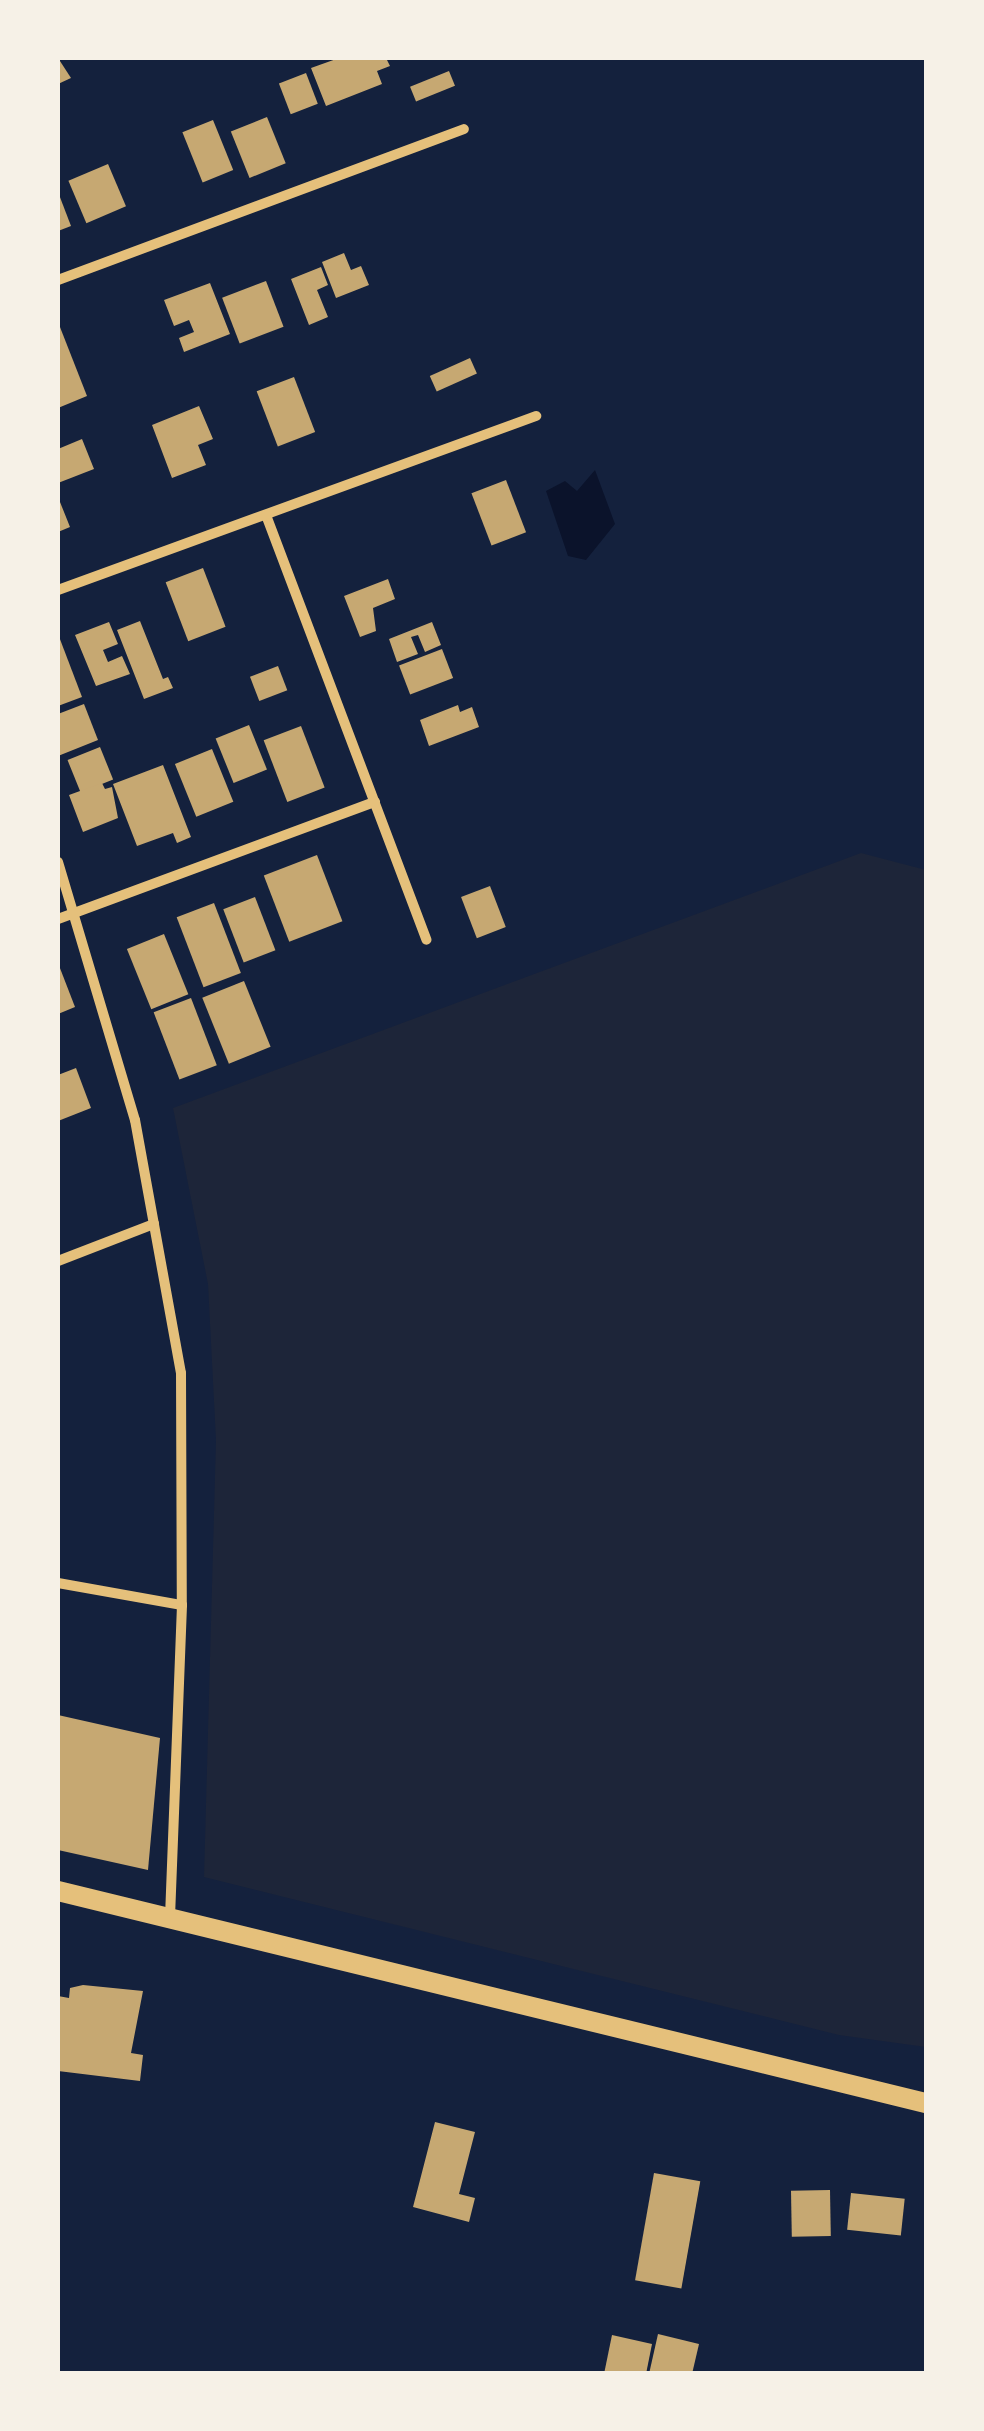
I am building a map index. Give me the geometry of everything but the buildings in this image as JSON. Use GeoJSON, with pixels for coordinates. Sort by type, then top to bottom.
{"type":"FeatureCollection","features":[{"type":"Feature","properties":{"kind":"main road"},"geometry":{"type":"LineString","coordinates":[[58,1890],[926,2104]]}},
{"type":"Feature","properties":{"kind":"street"},"geometry":{"type":"LineString","coordinates":[[58,280],[464,129]]}},
{"type":"Feature","properties":{"kind":"street"},"geometry":{"type":"LineString","coordinates":[[58,590],[536,416]]}},
{"type":"Feature","properties":{"kind":"street"},"geometry":{"type":"LineString","coordinates":[[266,514],[427,940]]}},
{"type":"Feature","properties":{"kind":"street"},"geometry":{"type":"LineString","coordinates":[[58,918],[375,802]]}},
{"type":"Feature","properties":{"kind":"street"},"geometry":{"type":"LineString","coordinates":[[58,862],[135,1120],[182,1373],[182,1605],[170,1916]]}},
{"type":"Feature","properties":{"kind":"street"},"geometry":{"type":"LineString","coordinates":[[58,1262],[154,1224]]}},
{"type":"Feature","properties":{"kind":"street"},"geometry":{"type":"LineString","coordinates":[[58,1583],[182,1605]]}},
{"type":"Feature","properties":{"kind":"shaded area"},"geometry":{"type":"Polygon","coordinates":[[[595,470],[615,524],[586,560],[568,556],[546,491],[565,481],[577,491],[595,470]]]}},
{"type":"Feature","properties":{"kind":"shaded area"},"geometry":{"type":"Polygon","coordinates":[[[861,853],[926,870],[926,2047],[839,2035],[204,1877],[216,1440],[208,1284],[173,1108],[861,853]]]}}]}
